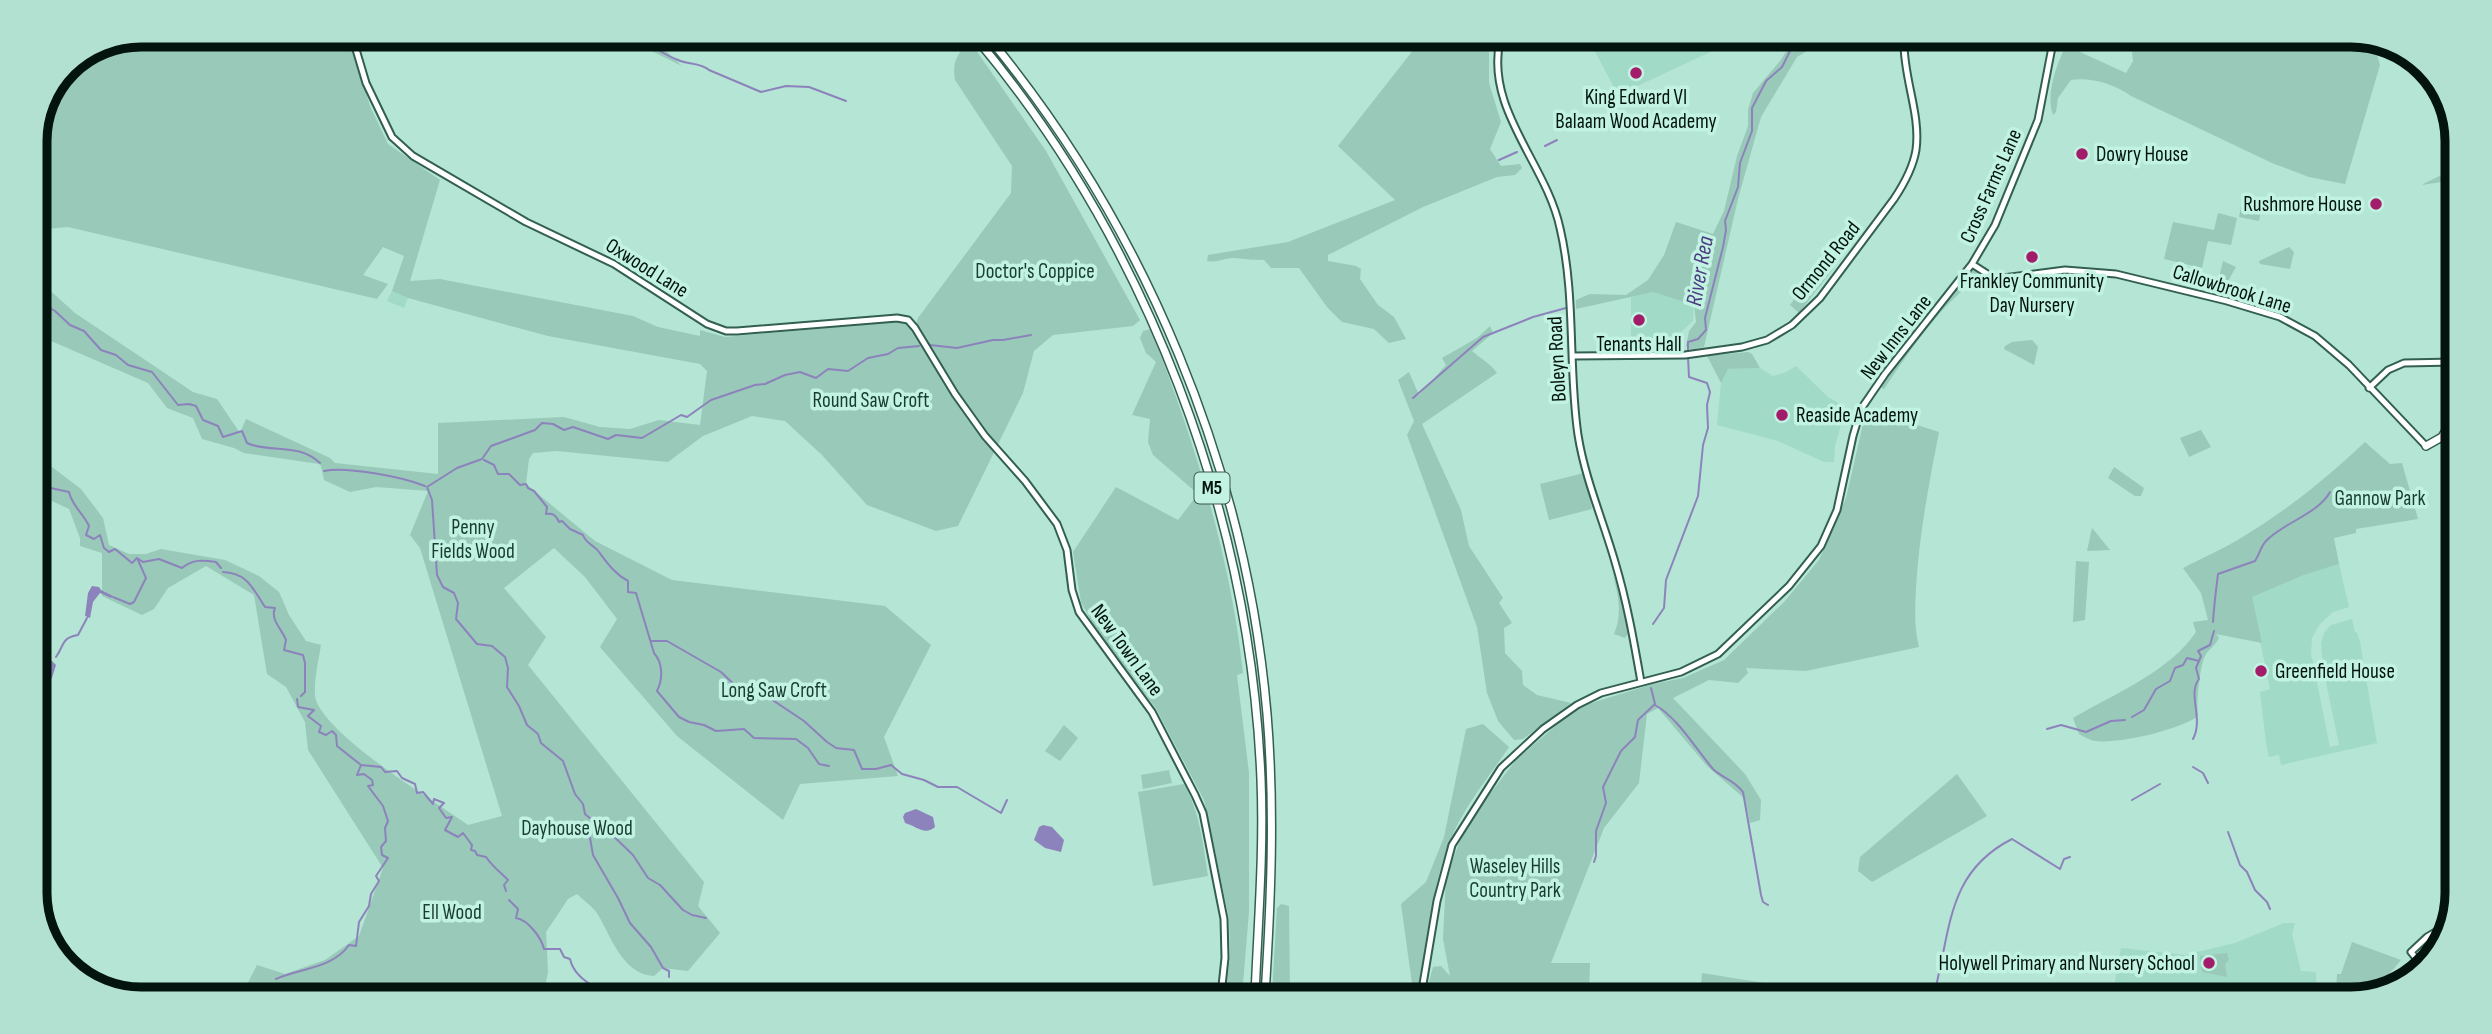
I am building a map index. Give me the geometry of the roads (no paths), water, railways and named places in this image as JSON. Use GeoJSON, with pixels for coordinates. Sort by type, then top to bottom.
{"type":"FeatureCollection","features":[{"type":"Feature","properties":{"kind":"highway","name":"M5"},"geometry":{"type":"LineString","coordinates":[[983,47],[1055,146],[1115,245],[1174,370],[1225,532],[1249,656],[1261,777],[1262,831],[1255,987]]}},
{"type":"Feature","properties":{"kind":"highway","name":"M5"},"geometry":{"type":"LineString","coordinates":[[996,47],[1076,158],[1146,279],[1187,373],[1221,476],[1245,570],[1267,713],[1273,819],[1265,987]]}},
{"type":"Feature","properties":{"kind":"highway"},"geometry":{"type":"LineString","coordinates":[[2426,446],[2437,442],[2445,434]]}},
{"type":"Feature","properties":{"kind":"highway"},"geometry":{"type":"LineString","coordinates":[[2437,442],[2445,443]]}},
{"type":"Feature","properties":{"kind":"street","name":"Oxwood Lane"},"geometry":{"type":"LineString","coordinates":[[355,47],[366,83],[394,141],[467,190],[614,264],[716,329],[737,331],[897,318],[908,320]]}},
{"type":"Feature","properties":{"kind":"street","name":"Boleyn Road"},"geometry":{"type":"LineString","coordinates":[[1498,47],[1498,78],[1503,102],[1549,192],[1560,228],[1568,276],[1576,413],[1581,452],[1629,612],[1642,682]]}},
{"type":"Feature","properties":{"kind":"street","name":"Ormond Road"},"geometry":{"type":"LineString","coordinates":[[1573,356],[1685,355],[1742,347],[1774,336],[1806,313],[1894,200],[1914,160],[1917,137],[1904,47]]}},
{"type":"Feature","properties":{"kind":"street","name":"Cross Farms Lane"},"geometry":{"type":"LineString","coordinates":[[1972,264],[1998,218],[2038,120],[2052,47]]}},
{"type":"Feature","properties":{"kind":"street","name":"Callowbrook Lane"},"geometry":{"type":"LineString","coordinates":[[1972,264],[1989,275],[2003,278],[2066,270],[2127,277],[2280,317],[2328,346],[2426,446]]}},
{"type":"Feature","properties":{"kind":"street","name":"New Inns Lane"},"geometry":{"type":"LineString","coordinates":[[1423,987],[1437,901],[1448,854],[1464,822],[1501,768],[1559,716],[1601,693],[1681,672],[1718,654],[1764,612],[1810,562],[1830,530],[1838,510],[1861,410],[1885,374],[1972,264]]}},
{"type":"Feature","properties":{"kind":"street","name":"New Town Lane"},"geometry":{"type":"LineString","coordinates":[[908,320],[985,436],[1025,481],[1057,523],[1067,550],[1072,590],[1079,612],[1152,712],[1195,795],[1203,813],[1224,919],[1225,958],[1222,987]]}},
{"type":"Feature","properties":{"kind":"street"},"geometry":{"type":"LineString","coordinates":[[2370,388],[2395,365],[2445,362]]}},
{"type":"Feature","properties":{"kind":"street"},"geometry":{"type":"LineString","coordinates":[[2418,958],[2412,952],[2437,931]]}},
{"type":"Feature","properties":{"kind":"waterway"},"geometry":{"type":"LineString","coordinates":[[653,47],[672,58],[702,66],[761,92],[786,86],[809,87],[846,101]]}},
{"type":"Feature","properties":{"kind":"waterway","name":"River Rea"},"geometry":{"type":"LineString","coordinates":[[1688,351],[1688,342],[1698,339],[1706,330],[1705,318],[1723,247],[1725,221],[1738,187],[1740,163],[1752,131],[1752,108],[1766,81],[1782,67],[1792,47]]}},
{"type":"Feature","properties":{"kind":"waterway"},"geometry":{"type":"LineString","coordinates":[[1545,146],[1557,140]]}},
{"type":"Feature","properties":{"kind":"waterway"},"geometry":{"type":"LineString","coordinates":[[1499,160],[1517,152]]}},
{"type":"Feature","properties":{"kind":"waterway"},"geometry":{"type":"LineString","coordinates":[[47,306],[70,325],[84,331],[101,350],[116,355],[128,365],[152,372],[178,405],[196,406],[203,420],[218,426],[223,437],[242,431],[247,443],[293,450],[320,463]]}},
{"type":"Feature","properties":{"kind":"waterway"},"geometry":{"type":"LineString","coordinates":[[1413,398],[1483,337],[1533,317],[1566,308]]}},
{"type":"Feature","properties":{"kind":"waterway"},"geometry":{"type":"LineString","coordinates":[[927,342],[930,345],[957,348],[1031,335]]}},
{"type":"Feature","properties":{"kind":"waterway"},"geometry":{"type":"LineString","coordinates":[[706,918],[683,910],[660,885],[648,878],[633,855],[601,821],[592,820],[585,814],[563,761],[541,743],[538,734],[527,725],[507,687],[508,668],[505,657],[492,646],[477,644],[456,619],[458,603],[454,593],[443,587],[437,575],[432,500],[427,487],[457,468],[482,459],[491,446],[535,430],[542,423],[553,424],[564,430],[573,427],[608,439],[616,435],[642,438],[681,415],[687,417],[711,400],[765,384],[785,375],[800,372],[816,378],[828,369],[848,371],[868,358],[888,354],[898,348],[919,346]]}},
{"type":"Feature","properties":{"kind":"waterway","name":"River Rea"},"geometry":{"type":"LineString","coordinates":[[1653,624],[1664,608],[1666,580],[1698,496],[1703,445],[1708,428],[1707,405],[1710,392],[1707,383],[1689,377],[1688,357]]}},
{"type":"Feature","properties":{"kind":"waterway"},"geometry":{"type":"LineString","coordinates":[[484,460],[494,465],[498,474],[509,474],[520,485],[526,484],[547,507],[546,514],[554,515],[559,522],[562,521],[570,529],[583,535],[612,568],[628,581],[628,592],[636,593],[660,666],[661,676],[657,691],[679,717],[716,731],[744,729],[754,738],[796,739],[808,748],[819,764],[829,766]]}},
{"type":"Feature","properties":{"kind":"waterway"},"geometry":{"type":"LineString","coordinates":[[324,471],[374,473],[425,486]]}},
{"type":"Feature","properties":{"kind":"waterway"},"geometry":{"type":"LineString","coordinates":[[47,487],[69,492],[89,526],[86,535],[94,539],[100,535],[104,548],[109,552],[115,549],[132,563],[137,558],[143,562],[159,559],[182,568],[194,562],[207,561],[216,562],[221,568]]}},
{"type":"Feature","properties":{"kind":"waterway"},"geometry":{"type":"LineString","coordinates":[[2213,622],[2218,574],[2255,561],[2266,541],[2325,500],[2330,492]]}},
{"type":"Feature","properties":{"kind":"waterway"},"geometry":{"type":"LineString","coordinates":[[113,597],[130,604],[134,602],[146,578],[138,560]]}},
{"type":"Feature","properties":{"kind":"waterway"},"geometry":{"type":"LineString","coordinates":[[223,572],[244,579],[265,607],[275,608],[275,620],[286,640],[284,650],[303,655],[305,692],[301,696]]}},
{"type":"Feature","properties":{"kind":"waterway"},"geometry":{"type":"LineString","coordinates":[[56,657],[66,640],[78,635],[87,618]]}},
{"type":"Feature","properties":{"kind":"waterway"},"geometry":{"type":"LineString","coordinates":[[2193,739],[2197,723],[2195,692],[2199,679],[2196,668],[2201,656],[2198,651],[2210,645],[2214,631]]}},
{"type":"Feature","properties":{"kind":"waterway"},"geometry":{"type":"LineString","coordinates":[[651,641],[667,641],[721,672],[740,690],[759,691],[804,721],[836,748],[854,750],[862,769],[891,765],[902,774],[938,787],[957,787],[1001,813],[1007,800]]}},
{"type":"Feature","properties":{"kind":"waterway"},"geometry":{"type":"LineString","coordinates":[[2132,717],[2144,710],[2156,689],[2170,681],[2175,668],[2183,665],[2187,658],[2199,661]]}},
{"type":"Feature","properties":{"kind":"waterway","name":"River Rea"},"geometry":{"type":"LineString","coordinates":[[1594,862],[1596,831],[1606,803],[1603,787],[1621,751],[1635,737],[1638,720],[1655,704],[1651,688]]}},
{"type":"Feature","properties":{"kind":"waterway"},"geometry":{"type":"LineString","coordinates":[[297,699],[298,707],[314,710],[308,716],[321,726],[319,732],[326,735],[332,731],[336,735],[337,746],[361,765],[381,767],[385,772],[397,771],[402,778],[415,784],[417,793],[423,792],[433,804],[434,799],[444,803],[439,808],[446,818],[452,817],[445,830],[458,837],[463,833],[472,845],[471,850],[486,857],[508,880],[504,885],[506,891]]}},
{"type":"Feature","properties":{"kind":"waterway"},"geometry":{"type":"LineString","coordinates":[[1655,705],[1679,725],[1713,769],[1743,792],[1761,895],[1763,902],[1768,905]]}},
{"type":"Feature","properties":{"kind":"waterway"},"geometry":{"type":"LineString","coordinates":[[2047,729],[2061,725],[2086,732],[2111,721],[2125,720]]}},
{"type":"Feature","properties":{"kind":"waterway"},"geometry":{"type":"LineString","coordinates":[[276,979],[325,963],[334,959],[349,945],[356,946],[359,922],[379,881],[376,876],[388,858],[382,855],[381,847],[386,841],[385,828],[388,821],[383,806],[368,786],[373,785],[372,780],[364,774],[357,775],[361,765]]}},
{"type":"Feature","properties":{"kind":"waterway"},"geometry":{"type":"LineString","coordinates":[[2193,767],[2203,773],[2208,783]]}},
{"type":"Feature","properties":{"kind":"waterway"},"geometry":{"type":"LineString","coordinates":[[2132,800],[2160,784]]}},
{"type":"Feature","properties":{"kind":"waterway"},"geometry":{"type":"LineString","coordinates":[[592,820],[589,832],[593,855],[630,923],[651,947],[663,968],[669,971],[669,977]]}},
{"type":"Feature","properties":{"kind":"waterway"},"geometry":{"type":"LineString","coordinates":[[2228,832],[2240,865],[2270,909]]}},
{"type":"Feature","properties":{"kind":"waterway"},"geometry":{"type":"LineString","coordinates":[[1936,987],[1956,902],[1964,883],[1991,852],[2012,839],[2060,869],[2064,859],[2070,857]]}},
{"type":"Feature","properties":{"kind":"waterway"},"geometry":{"type":"LineString","coordinates":[[509,900],[518,909],[516,918],[533,930],[544,949],[560,949],[580,976],[595,987]]}},
{"type":"Feature","properties":{"kind":"place","name":"King Edward VI Balaam Wood Academy"},"geometry":{"type":"Point","coordinates":[1636,73]}},
{"type":"Feature","properties":{"kind":"place","name":"Dowry House"},"geometry":{"type":"Point","coordinates":[2082,154]}},
{"type":"Feature","properties":{"kind":"place","name":"Rushmore House"},"geometry":{"type":"Point","coordinates":[2376,204]}},
{"type":"Feature","properties":{"kind":"place","name":"Frankley Community Day Nursery"},"geometry":{"type":"Point","coordinates":[2032,257]}},
{"type":"Feature","properties":{"kind":"place","name":"Tenants Hall"},"geometry":{"type":"Point","coordinates":[1639,320]}},
{"type":"Feature","properties":{"kind":"place","name":"Reaside Academy"},"geometry":{"type":"Point","coordinates":[1782,415]}},
{"type":"Feature","properties":{"kind":"place","name":"Greenfield House"},"geometry":{"type":"Point","coordinates":[2261,671]}},
{"type":"Feature","properties":{"kind":"place","name":"Holywell Primary and Nursery School"},"geometry":{"type":"Point","coordinates":[2209,963]}},
{"type":"Feature","properties":{"kind":"park label","name":"Doctor's Coppice"},"geometry":{"type":"Point","coordinates":[1035,271]}},
{"type":"Feature","properties":{"kind":"park label","name":"Round Saw Croft"},"geometry":{"type":"Point","coordinates":[871,400]}},
{"type":"Feature","properties":{"kind":"park label","name":"Gannow Park"},"geometry":{"type":"Point","coordinates":[2380,498]}},
{"type":"Feature","properties":{"kind":"park label","name":"Penny Fields Wood"},"geometry":{"type":"Point","coordinates":[473,539]}},
{"type":"Feature","properties":{"kind":"park label","name":"Long Saw Croft"},"geometry":{"type":"Point","coordinates":[774,690]}},
{"type":"Feature","properties":{"kind":"park label","name":"Dayhouse Wood"},"geometry":{"type":"Point","coordinates":[577,828]}},
{"type":"Feature","properties":{"kind":"park label","name":"Waseley Hills Country Park"},"geometry":{"type":"Point","coordinates":[1515,878]}},
{"type":"Feature","properties":{"kind":"park label","name":"Ell Wood"},"geometry":{"type":"Point","coordinates":[452,912]}}]}
